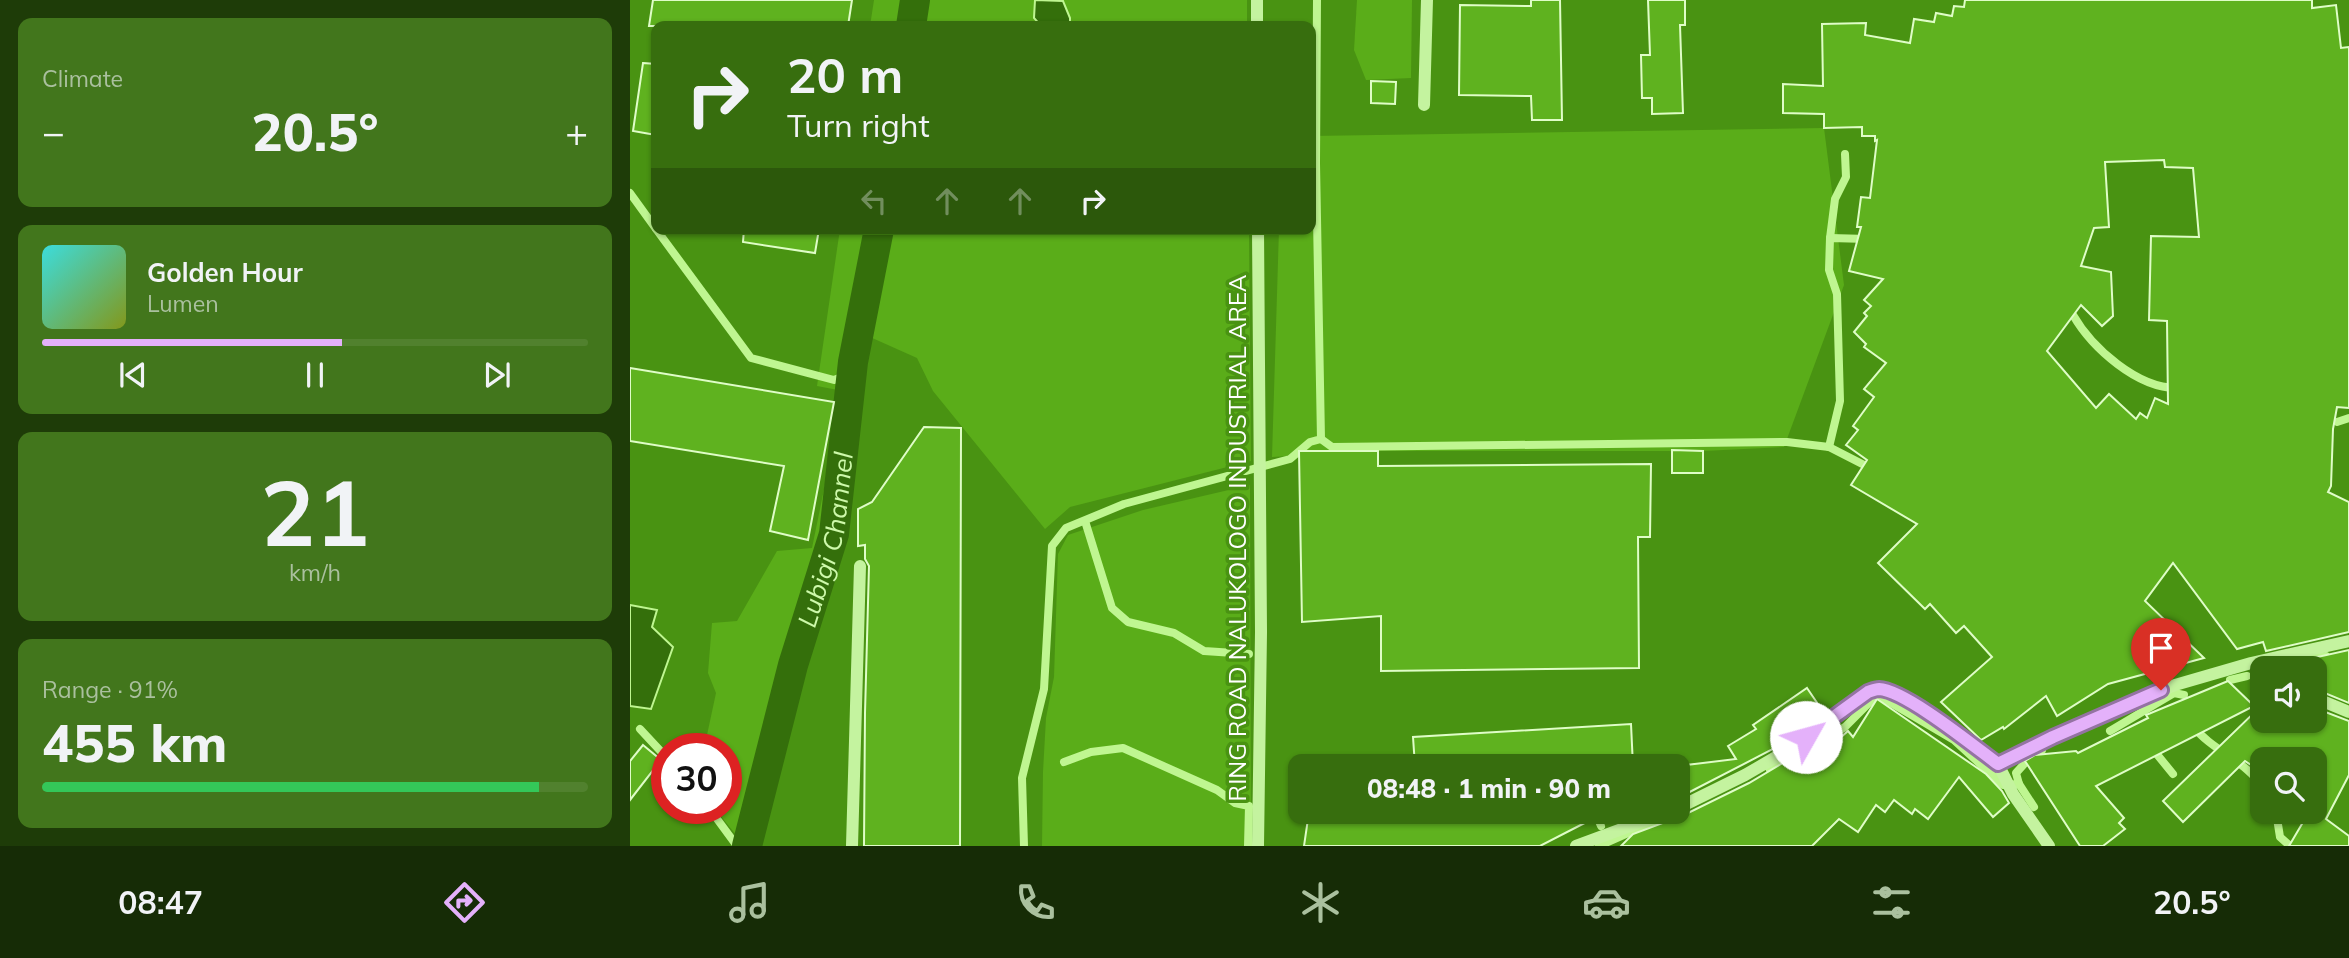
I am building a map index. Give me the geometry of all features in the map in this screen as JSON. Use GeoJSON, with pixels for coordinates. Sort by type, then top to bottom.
{"type":"FeatureCollection","features":[{"type":"Feature","properties":{"kind":"street"},"geometry":{"type":"LineString","coordinates":[[1257,0],[1257,21]]}},
{"type":"Feature","properties":{"kind":"street"},"geometry":{"type":"LineString","coordinates":[[1424,104],[1427,0]]}},
{"type":"Feature","properties":{"kind":"street","name":"RING ROAD NALUKOLOGO INDUSTRIAL AREA"},"geometry":{"type":"LineString","coordinates":[[1258,235],[1261,632],[1258,846]]}},
{"type":"Feature","properties":{"kind":"street"},"geometry":{"type":"LineString","coordinates":[[852,846],[860,565]]}},
{"type":"Feature","properties":{"kind":"street"},"geometry":{"type":"LineString","coordinates":[[2282,656],[2349,641]]}},
{"type":"Feature","properties":{"kind":"street"},"geometry":{"type":"LineString","coordinates":[[1998,764],[2053,737],[2168,688],[2250,663]]}},
{"type":"Feature","properties":{"kind":"street"},"geometry":{"type":"LineString","coordinates":[[1690,803],[1776,757],[1874,690],[1880,689],[1900,697],[1946,725],[1998,764],[2013,794],[2049,846]]}},
{"type":"Feature","properties":{"kind":"street"},"geometry":{"type":"LineString","coordinates":[[2327,703],[2349,712]]}},
{"type":"Feature","properties":{"kind":"street"},"geometry":{"type":"LineString","coordinates":[[1576,846],[1636,824]]}},
{"type":"Feature","properties":{"kind":"shaded area"},"geometry":{"type":"Polygon","coordinates":[[[874,0],[907,0],[905,21],[871,21],[874,0]]]}},
{"type":"Feature","properties":{"kind":"shaded area"},"geometry":{"type":"Polygon","coordinates":[[[924,0],[1247,0],[1247,21],[922,21],[924,0]]]}},
{"type":"Feature","properties":{"kind":"shaded area"},"geometry":{"type":"Polygon","coordinates":[[[1035,0],[1063,1],[1070,21],[1037,21],[1034,18],[1035,0]]]}},
{"type":"Feature","properties":{"kind":"shaded area"},"geometry":{"type":"Polygon","coordinates":[[[1357,0],[1412,0],[1411,78],[1366,80],[1354,50],[1357,0]]]}},
{"type":"Feature","properties":{"kind":"shaded area"},"geometry":{"type":"Polygon","coordinates":[[[1824,128],[1844,285],[1784,447],[1703,451],[1378,451],[1272,457],[1279,235],[1316,235],[1316,136],[1824,128]]]}},
{"type":"Feature","properties":{"kind":"shaded area"},"geometry":{"type":"Polygon","coordinates":[[[839,235],[869,235],[843,391],[817,386],[839,235]]]}},
{"type":"Feature","properties":{"kind":"shaded area"},"geometry":{"type":"Polygon","coordinates":[[[889,235],[1249,235],[1251,461],[1070,507],[1045,529],[933,391],[917,358],[870,337],[889,235]]]}},
{"type":"Feature","properties":{"kind":"shaded area"},"geometry":{"type":"Polygon","coordinates":[[[841,406],[830,527],[788,659],[741,841],[727,824],[742,824],[742,733],[707,733],[716,693],[708,673],[712,623],[737,621],[777,551],[812,548],[841,406]]]}},
{"type":"Feature","properties":{"kind":"shaded area"},"geometry":{"type":"Polygon","coordinates":[[[1250,485],[1251,846],[1042,846],[1043,772],[1046,718],[1054,677],[1058,554],[1068,535],[1143,510],[1250,485]]]}},
{"type":"Feature","properties":{"kind":"shaded area"},"geometry":{"type":"Polygon","coordinates":[[[630,605],[657,610],[652,627],[673,647],[651,709],[630,706],[630,605]]]}},
{"type":"Feature","properties":{"kind":"building"},"geometry":{"type":"Polygon","coordinates":[[[653,0],[852,0],[849,21],[651,21],[649,26],[653,0]]]}},
{"type":"Feature","properties":{"kind":"building"},"geometry":{"type":"Polygon","coordinates":[[[1531,0],[1560,0],[1562,120],[1532,120],[1531,96],[1459,95],[1460,5],[1531,6],[1531,0]]]}},
{"type":"Feature","properties":{"kind":"building"},"geometry":{"type":"Polygon","coordinates":[[[1648,0],[1685,0],[1685,25],[1680,25],[1683,113],[1652,114],[1652,98],[1642,98],[1641,55],[1650,55],[1648,0]]]}},
{"type":"Feature","properties":{"kind":"building"},"geometry":{"type":"Polygon","coordinates":[[[1965,0],[2312,0],[2312,8],[2336,5],[2341,48],[2349,47],[2349,408],[2337,407],[2333,429],[2331,486],[2328,492],[2349,502],[2349,632],[2266,651],[2263,642],[2237,649],[2173,563],[2145,601],[2204,658],[2108,684],[2057,716],[2046,696],[2004,729],[2003,727],[1981,740],[1941,702],[1992,657],[1964,626],[1956,633],[1930,604],[1925,609],[1878,563],[1917,524],[1851,485],[1867,460],[1846,445],[1858,430],[1853,426],[1874,397],[1864,389],[1886,363],[1864,347],[1866,344],[1854,332],[1867,316],[1864,313],[1871,306],[1864,300],[1883,279],[1849,271],[1861,227],[1857,227],[1861,197],[1870,198],[1877,140],[1875,141],[1875,136],[1862,136],[1862,127],[1824,128],[1824,114],[1783,113],[1783,84],[1823,86],[1822,24],[1866,23],[1865,35],[1910,43],[1914,19],[1934,22],[1936,13],[1952,16],[1954,6],[1964,7],[1965,0]],[[2164,160],[2105,162],[2109,227],[2094,228],[2081,266],[2111,272],[2113,316],[2102,326],[2081,305],[2047,351],[2096,408],[2109,394],[2136,419],[2140,413],[2147,418],[2155,398],[2168,404],[2167,321],[2149,320],[2151,236],[2199,237],[2193,168],[2165,167],[2164,160]]]}},
{"type":"Feature","properties":{"kind":"building"},"geometry":{"type":"Polygon","coordinates":[[[643,63],[651,64],[651,134],[633,131],[643,63]]]}},
{"type":"Feature","properties":{"kind":"building"},"geometry":{"type":"Polygon","coordinates":[[[1371,81],[1396,82],[1395,104],[1371,103],[1371,81]]]}},
{"type":"Feature","properties":{"kind":"building"},"geometry":{"type":"Polygon","coordinates":[[[744,235],[818,235],[815,253],[743,242],[744,235]]]}},
{"type":"Feature","properties":{"kind":"building"},"geometry":{"type":"Polygon","coordinates":[[[630,368],[834,402],[808,540],[770,531],[784,466],[630,441],[630,368]]]}},
{"type":"Feature","properties":{"kind":"building"},"geometry":{"type":"Polygon","coordinates":[[[924,427],[961,428],[960,846],[864,846],[869,566],[865,559],[865,545],[858,546],[858,509],[872,502],[924,427]]]}},
{"type":"Feature","properties":{"kind":"building"},"geometry":{"type":"Polygon","coordinates":[[[1672,450],[1703,451],[1703,473],[1672,473],[1672,450]]]}},
{"type":"Feature","properties":{"kind":"building"},"geometry":{"type":"Polygon","coordinates":[[[1299,451],[1378,451],[1378,466],[1651,464],[1650,537],[1638,537],[1639,668],[1381,671],[1381,616],[1302,622],[1299,451]]]}},
{"type":"Feature","properties":{"kind":"building"},"geometry":{"type":"Polygon","coordinates":[[[2349,650],[2349,703],[2327,694],[2327,656],[2322,656],[2349,650]]]}},
{"type":"Feature","properties":{"kind":"building"},"geometry":{"type":"Polygon","coordinates":[[[2228,681],[2250,702],[2250,708],[2096,786],[2124,818],[2119,823],[2125,829],[2103,846],[2080,846],[2025,761],[2035,755],[2078,753],[2148,718],[2146,715],[2228,681]]]}},
{"type":"Feature","properties":{"kind":"building"},"geometry":{"type":"Polygon","coordinates":[[[1807,688],[1824,713],[1771,750],[1690,792],[1690,765],[1736,759],[1728,746],[1756,729],[1753,725],[1807,688]]]}},
{"type":"Feature","properties":{"kind":"building"},"geometry":{"type":"Polygon","coordinates":[[[1877,699],[1986,774],[2009,803],[1993,817],[1959,777],[1928,819],[1915,809],[1912,814],[1894,800],[1885,812],[1876,805],[1858,832],[1839,819],[1812,846],[1621,846],[1633,834],[1660,824],[1690,824],[1690,812],[1749,783],[1833,728],[1840,738],[1848,731],[1853,737],[1877,699]]]}},
{"type":"Feature","properties":{"kind":"building"},"geometry":{"type":"Polygon","coordinates":[[[2327,713],[2349,721],[2349,775],[2327,817],[2327,747],[2250,747],[2250,764],[2245,761],[2183,822],[2163,801],[2250,717],[2250,733],[2327,733],[2327,713]]]}},
{"type":"Feature","properties":{"kind":"building"},"geometry":{"type":"Polygon","coordinates":[[[1631,724],[1632,754],[1414,754],[1413,737],[1631,724]]]}},
{"type":"Feature","properties":{"kind":"building"},"geometry":{"type":"Polygon","coordinates":[[[643,745],[651,752],[651,773],[630,800],[630,761],[643,745]]]}},
{"type":"Feature","properties":{"kind":"building"},"geometry":{"type":"Polygon","coordinates":[[[2327,820],[2349,836],[2349,846],[2289,846],[2302,824],[2327,824],[2327,820]]]}},
{"type":"Feature","properties":{"kind":"building"},"geometry":{"type":"Polygon","coordinates":[[[1307,824],[1583,824],[1540,846],[1304,846],[1307,824]]]}},
{"type":"Feature","properties":{"kind":"waterway","name":"Lubigi Channel"},"geometry":{"type":"LineString","coordinates":[[912,21],[915,0]]}},
{"type":"Feature","properties":{"kind":"waterway"},"geometry":{"type":"LineString","coordinates":[[1024,846],[1022,778],[1044,689],[1052,546],[1066,528],[1124,504],[1290,459],[1310,442],[1321,439],[1316,163],[1317,0]]}},
{"type":"Feature","properties":{"kind":"waterway"},"geometry":{"type":"LineString","coordinates":[[1830,238],[1835,199],[1846,177],[1845,154]]}},
{"type":"Feature","properties":{"kind":"waterway"},"geometry":{"type":"LineString","coordinates":[[630,193],[651,222]]}},
{"type":"Feature","properties":{"kind":"waterway"},"geometry":{"type":"LineString","coordinates":[[660,235],[751,358],[834,380],[852,373]]}},
{"type":"Feature","properties":{"kind":"waterway","name":"Lubigi Channel"},"geometry":{"type":"LineString","coordinates":[[747,846],[793,665],[834,534],[853,362],[878,235]]}},
{"type":"Feature","properties":{"kind":"waterway"},"geometry":{"type":"LineString","coordinates":[[1829,447],[1840,401],[1837,294],[1829,270],[1830,238],[1868,239]]}},
{"type":"Feature","properties":{"kind":"waterway"},"geometry":{"type":"LineString","coordinates":[[2073,315],[2104,353],[2132,374],[2163,387],[2178,388]]}},
{"type":"Feature","properties":{"kind":"waterway"},"geometry":{"type":"LineString","coordinates":[[2337,422],[2349,418]]}},
{"type":"Feature","properties":{"kind":"waterway"},"geometry":{"type":"LineString","coordinates":[[1321,439],[1332,447],[1787,442],[1829,447],[1872,469]]}},
{"type":"Feature","properties":{"kind":"waterway"},"geometry":{"type":"LineString","coordinates":[[1085,521],[1112,608],[1128,622],[1174,633],[1204,651],[1249,654]]}},
{"type":"Feature","properties":{"kind":"waterway"},"geometry":{"type":"LineString","coordinates":[[2230,680],[2247,676]]}},
{"type":"Feature","properties":{"kind":"waterway"},"geometry":{"type":"LineString","coordinates":[[2110,731],[2174,693],[2184,695]]}},
{"type":"Feature","properties":{"kind":"waterway"},"geometry":{"type":"LineString","coordinates":[[1827,738],[1845,727],[1876,696],[1881,697],[1954,740],[2003,785],[2019,784]]}},
{"type":"Feature","properties":{"kind":"waterway"},"geometry":{"type":"LineString","coordinates":[[2193,726],[2250,772]]}},
{"type":"Feature","properties":{"kind":"waterway"},"geometry":{"type":"LineString","coordinates":[[640,729],[651,741]]}},
{"type":"Feature","properties":{"kind":"waterway"},"geometry":{"type":"LineString","coordinates":[[2151,747],[2173,774]]}},
{"type":"Feature","properties":{"kind":"waterway"},"geometry":{"type":"LineString","coordinates":[[1064,762],[1091,752],[1123,748],[1217,790],[1235,803],[1249,806],[1248,846]]}},
{"type":"Feature","properties":{"kind":"waterway"},"geometry":{"type":"LineString","coordinates":[[2034,807],[2019,784],[2016,773],[2034,753],[2042,750]]}},
{"type":"Feature","properties":{"kind":"waterway"},"geometry":{"type":"LineString","coordinates":[[1770,770],[1788,760]]}},
{"type":"Feature","properties":{"kind":"waterway"},"geometry":{"type":"LineString","coordinates":[[721,824],[737,846]]}},
{"type":"Feature","properties":{"kind":"waterway"},"geometry":{"type":"LineString","coordinates":[[1599,846],[1654,824]]}},
{"type":"Feature","properties":{"kind":"waterway"},"geometry":{"type":"LineString","coordinates":[[2278,824],[2280,837],[2289,845]]}},
{"type":"Feature","properties":{"kind":"route"},"geometry":{"type":"LineString","coordinates":[[1806,737],[1868,692],[1880,689],[1900,697],[1946,725],[1998,764],[2161,690]]}}]}
